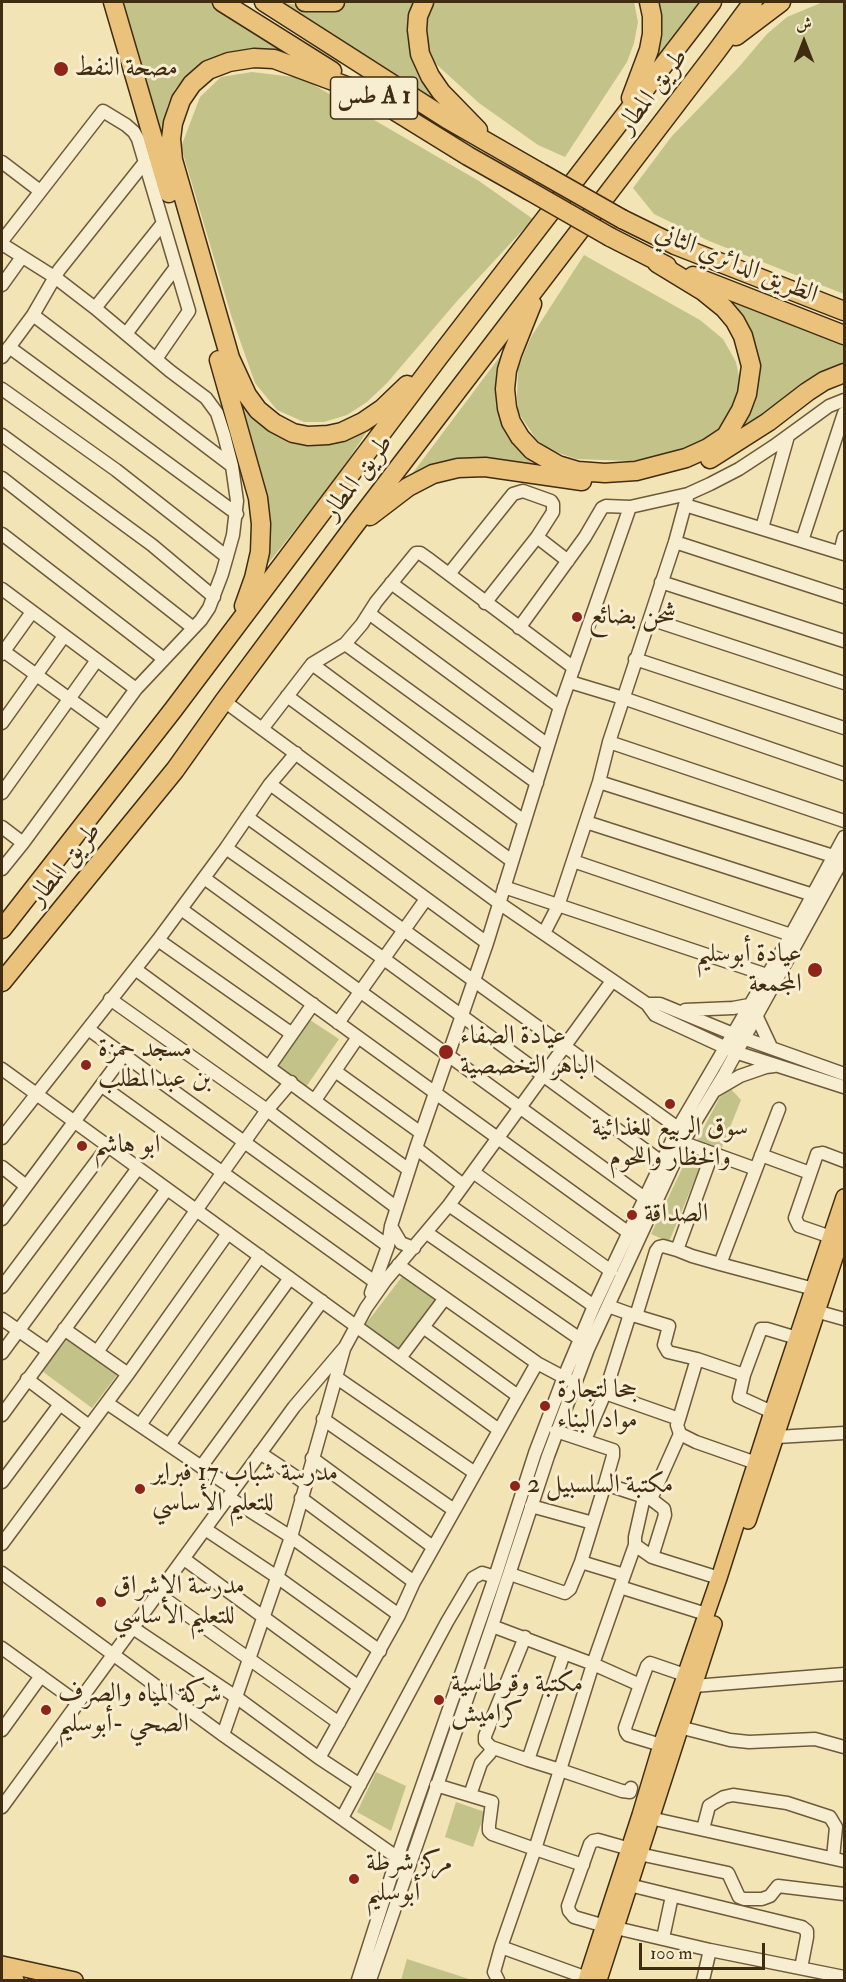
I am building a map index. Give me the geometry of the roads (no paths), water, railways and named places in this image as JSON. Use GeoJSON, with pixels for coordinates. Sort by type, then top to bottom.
{"type":"FeatureCollection","features":[{"type":"Feature","properties":{"kind":"highway"},"geometry":{"type":"LineString","coordinates":[[113,2],[258,498],[261,524],[260,552],[248,596],[233,630]]}},
{"type":"Feature","properties":{"kind":"highway","name":"طس A 1"},"geometry":{"type":"LineString","coordinates":[[222,2],[368,94]]}},
{"type":"Feature","properties":{"kind":"highway","name":"طس A 1"},"geometry":{"type":"LineString","coordinates":[[264,2],[493,147]]}},
{"type":"Feature","properties":{"kind":"highway"},"geometry":{"type":"LineString","coordinates":[[305,2],[335,2]]}},
{"type":"Feature","properties":{"kind":"highway"},"geometry":{"type":"LineString","coordinates":[[424,2],[418,16],[417,30],[420,54],[430,76],[441,92],[493,147]]}},
{"type":"Feature","properties":{"kind":"highway"},"geometry":{"type":"LineString","coordinates":[[617,127],[638,84],[649,50],[652,16],[649,2]]}},
{"type":"Feature","properties":{"kind":"highway","name":"طريق المطار"},"geometry":{"type":"LineString","coordinates":[[2,929],[712,2]]}},
{"type":"Feature","properties":{"kind":"highway","name":"طريق المطار"},"geometry":{"type":"LineString","coordinates":[[2,982],[175,770],[351,530],[753,2]]}},
{"type":"Feature","properties":{"kind":"highway"},"geometry":{"type":"LineString","coordinates":[[716,52],[781,2]]}},
{"type":"Feature","properties":{"kind":"highway"},"geometry":{"type":"LineString","coordinates":[[368,94],[274,59],[254,58],[229,62],[208,70],[192,84],[181,100],[173,123],[171,139],[177,179],[236,376],[258,410],[274,423],[308,436],[342,432],[363,422],[382,408],[438,358]]}},
{"type":"Feature","properties":{"kind":"highway","name":"الطريق الدائري الثاني"},"geometry":{"type":"LineString","coordinates":[[368,94],[468,156],[657,263],[844,335]]}},
{"type":"Feature","properties":{"kind":"highway","name":"الطريق الدائري الثاني"},"geometry":{"type":"LineString","coordinates":[[493,147],[622,219],[675,245],[844,311]]}},
{"type":"Feature","properties":{"kind":"highway"},"geometry":{"type":"LineString","coordinates":[[543,278],[507,370],[505,389],[511,422],[520,437],[532,450],[558,465],[578,471],[605,473],[636,471],[686,458],[708,448],[726,436],[741,410],[750,380],[751,366],[748,352],[735,321],[724,308],[703,291],[657,263]]}},
{"type":"Feature","properties":{"kind":"highway"},"geometry":{"type":"LineString","coordinates":[[800,293],[844,301]]}},
{"type":"Feature","properties":{"kind":"highway"},"geometry":{"type":"LineString","coordinates":[[351,530],[408,487],[433,474],[458,468],[485,467],[555,478],[618,483],[642,481],[683,471],[725,451],[807,392],[824,381],[844,373]]}},
{"type":"Feature","properties":{"kind":"main road"},"geometry":{"type":"LineString","coordinates":[[590,1980],[629,1885],[634,1851],[650,1818],[661,1745],[689,1680],[736,1554],[755,1486],[756,1463],[797,1338],[838,1233],[844,1197]]}},
{"type":"Feature","properties":{"kind":"main road"},"geometry":{"type":"LineString","coordinates":[[609,1933],[654,1789],[679,1727],[706,1614],[755,1486],[777,1437],[819,1312],[820,1282]]}},
{"type":"Feature","properties":{"kind":"main road"},"geometry":{"type":"LineString","coordinates":[[2,1964],[75,1980]]}},
{"type":"Feature","properties":{"kind":"main road"},"geometry":{"type":"LineString","coordinates":[[2,1977],[16,1980]]}},
{"type":"Feature","properties":{"kind":"street"},"geometry":{"type":"LineString","coordinates":[[2,869],[136,689],[201,620],[214,597],[237,514],[232,466],[213,406],[95,308],[56,278],[2,242],[103,111],[134,132],[189,311],[156,358]]}},
{"type":"Feature","properties":{"kind":"street"},"geometry":{"type":"LineString","coordinates":[[2,162],[40,191]]}},
{"type":"Feature","properties":{"kind":"street"},"geometry":{"type":"LineString","coordinates":[[145,162],[59,270],[33,315],[5,352],[237,514]]}},
{"type":"Feature","properties":{"kind":"street"},"geometry":{"type":"LineString","coordinates":[[95,308],[163,223]]}},
{"type":"Feature","properties":{"kind":"street"},"geometry":{"type":"LineString","coordinates":[[2,285],[22,257]]}},
{"type":"Feature","properties":{"kind":"street"},"geometry":{"type":"LineString","coordinates":[[126,334],[176,267]]}},
{"type":"Feature","properties":{"kind":"street"},"geometry":{"type":"LineString","coordinates":[[33,315],[232,466]]}},
{"type":"Feature","properties":{"kind":"street"},"geometry":{"type":"LineString","coordinates":[[2,389],[116,470],[227,556]]}},
{"type":"Feature","properties":{"kind":"street"},"geometry":{"type":"LineString","coordinates":[[519,628],[603,508],[606,506],[630,507],[687,499],[739,469],[829,406],[844,400]]}},
{"type":"Feature","properties":{"kind":"street"},"geometry":{"type":"LineString","coordinates":[[802,541],[844,413]]}},
{"type":"Feature","properties":{"kind":"street"},"geometry":{"type":"LineString","coordinates":[[2,435],[116,518],[214,597]]}},
{"type":"Feature","properties":{"kind":"street"},"geometry":{"type":"LineString","coordinates":[[762,528],[788,436]]}},
{"type":"Feature","properties":{"kind":"street"},"geometry":{"type":"LineString","coordinates":[[2,478],[192,627]]}},
{"type":"Feature","properties":{"kind":"street"},"geometry":{"type":"LineString","coordinates":[[449,574],[513,494],[523,491],[551,501],[553,513],[485,603]]}},
{"type":"Feature","properties":{"kind":"street"},"geometry":{"type":"LineString","coordinates":[[687,499],[762,528],[842,553],[844,537]]}},
{"type":"Feature","properties":{"kind":"street"},"geometry":{"type":"LineString","coordinates":[[544,933],[558,906],[586,822],[635,658],[650,619],[687,499]]}},
{"type":"Feature","properties":{"kind":"street"},"geometry":{"type":"LineString","coordinates":[[366,1308],[388,1246],[391,1226],[416,1148],[487,943],[560,707],[630,507]]}},
{"type":"Feature","properties":{"kind":"street"},"geometry":{"type":"LineString","coordinates":[[2,534],[164,659]]}},
{"type":"Feature","properties":{"kind":"street"},"geometry":{"type":"LineString","coordinates":[[537,537],[568,561]]}},
{"type":"Feature","properties":{"kind":"street"},"geometry":{"type":"LineString","coordinates":[[675,542],[844,597]]}},
{"type":"Feature","properties":{"kind":"street"},"geometry":{"type":"LineString","coordinates":[[262,729],[312,664],[345,644],[416,553],[420,553],[449,574],[574,668]]}},
{"type":"Feature","properties":{"kind":"street"},"geometry":{"type":"LineString","coordinates":[[661,582],[844,641]]}},
{"type":"Feature","properties":{"kind":"street"},"geometry":{"type":"LineString","coordinates":[[391,583],[560,707]]}},
{"type":"Feature","properties":{"kind":"street"},"geometry":{"type":"LineString","coordinates":[[2,589],[136,689]]}},
{"type":"Feature","properties":{"kind":"street"},"geometry":{"type":"LineString","coordinates":[[32,612],[2,651],[107,726]]}},
{"type":"Feature","properties":{"kind":"street"},"geometry":{"type":"LineString","coordinates":[[370,614],[549,745]]}},
{"type":"Feature","properties":{"kind":"street"},"geometry":{"type":"LineString","coordinates":[[650,619],[844,683]]}},
{"type":"Feature","properties":{"kind":"street"},"geometry":{"type":"LineString","coordinates":[[2,723],[64,636]]}},
{"type":"Feature","properties":{"kind":"street"},"geometry":{"type":"LineString","coordinates":[[345,644],[537,783]]}},
{"type":"Feature","properties":{"kind":"street"},"geometry":{"type":"LineString","coordinates":[[635,658],[844,728]]}},
{"type":"Feature","properties":{"kind":"street"},"geometry":{"type":"LineString","coordinates":[[2,793],[97,660]]}},
{"type":"Feature","properties":{"kind":"street"},"geometry":{"type":"LineString","coordinates":[[312,664],[524,821]]}},
{"type":"Feature","properties":{"kind":"street"},"geometry":{"type":"LineString","coordinates":[[570,682],[844,774]]}},
{"type":"Feature","properties":{"kind":"street"},"geometry":{"type":"LineString","coordinates":[[287,696],[512,861]]}},
{"type":"Feature","properties":{"kind":"street"},"geometry":{"type":"LineString","coordinates":[[224,701],[499,903],[646,1004],[655,1015],[730,1051],[844,1087]]}},
{"type":"Feature","properties":{"kind":"street"},"geometry":{"type":"LineString","coordinates":[[609,742],[844,821]]}},
{"type":"Feature","properties":{"kind":"street"},"geometry":{"type":"LineString","coordinates":[[2,1138],[158,940],[270,784],[296,753]]}},
{"type":"Feature","properties":{"kind":"street"},"geometry":{"type":"LineString","coordinates":[[599,782],[839,857]]}},
{"type":"Feature","properties":{"kind":"street"},"geometry":{"type":"LineString","coordinates":[[270,784],[487,943]]}},
{"type":"Feature","properties":{"kind":"street"},"geometry":{"type":"LineString","coordinates":[[247,817],[678,1128]]}},
{"type":"Feature","properties":{"kind":"street"},"geometry":{"type":"LineString","coordinates":[[586,822],[813,895]]}},
{"type":"Feature","properties":{"kind":"street"},"geometry":{"type":"LineString","coordinates":[[2,827],[23,843]]}},
{"type":"Feature","properties":{"kind":"street"},"geometry":{"type":"LineString","coordinates":[[370,1980],[436,1785],[452,1720],[495,1577],[541,1436],[608,1306],[684,1143],[713,1092],[730,1051],[839,857],[844,837]]}},
{"type":"Feature","properties":{"kind":"street"},"geometry":{"type":"LineString","coordinates":[[226,848],[384,959],[663,1163]]}},
{"type":"Feature","properties":{"kind":"street"},"geometry":{"type":"LineString","coordinates":[[752,1010],[767,975],[813,895],[839,857]]}},
{"type":"Feature","properties":{"kind":"street"},"geometry":{"type":"LineString","coordinates":[[573,861],[791,935]]}},
{"type":"Feature","properties":{"kind":"street"},"geometry":{"type":"LineString","coordinates":[[204,878],[646,1199]]}},
{"type":"Feature","properties":{"kind":"street"},"geometry":{"type":"LineString","coordinates":[[504,887],[767,975]]}},
{"type":"Feature","properties":{"kind":"street"},"geometry":{"type":"LineString","coordinates":[[338,1023],[426,899]]}},
{"type":"Feature","properties":{"kind":"street"},"geometry":{"type":"LineString","coordinates":[[181,909],[630,1233]]}},
{"type":"Feature","properties":{"kind":"street"},"geometry":{"type":"LineString","coordinates":[[158,940],[292,1034]]}},
{"type":"Feature","properties":{"kind":"street"},"geometry":{"type":"LineString","coordinates":[[135,969],[409,1170]]}},
{"type":"Feature","properties":{"kind":"street"},"geometry":{"type":"LineString","coordinates":[[2,1807],[294,1407],[345,1347],[366,1308],[398,1265],[449,1205],[612,981]]}},
{"type":"Feature","properties":{"kind":"street"},"geometry":{"type":"LineString","coordinates":[[110,999],[267,1110],[397,1208]]}},
{"type":"Feature","properties":{"kind":"street"},"geometry":{"type":"LineString","coordinates":[[269,1067],[313,1004]]}},
{"type":"Feature","properties":{"kind":"street"},"geometry":{"type":"LineString","coordinates":[[646,1004],[660,1004],[678,1010],[738,1036],[844,1074]]}},
{"type":"Feature","properties":{"kind":"street"},"geometry":{"type":"LineString","coordinates":[[678,1010],[752,1010]]}},
{"type":"Feature","properties":{"kind":"street"},"geometry":{"type":"LineString","coordinates":[[752,1010],[771,1047]]}},
{"type":"Feature","properties":{"kind":"street"},"geometry":{"type":"LineString","coordinates":[[88,1029],[388,1246]]}},
{"type":"Feature","properties":{"kind":"street"},"geometry":{"type":"LineString","coordinates":[[315,1100],[358,1037]]}},
{"type":"Feature","properties":{"kind":"street"},"geometry":{"type":"LineString","coordinates":[[358,1980],[397,1858],[492,1626],[556,1431],[580,1339],[678,1128],[730,1051]]}},
{"type":"Feature","properties":{"kind":"street"},"geometry":{"type":"LineString","coordinates":[[2,1219],[123,1056]]}},
{"type":"Feature","properties":{"kind":"street"},"geometry":{"type":"LineString","coordinates":[[713,1092],[740,1076],[766,1066],[777,1065]]}},
{"type":"Feature","properties":{"kind":"street"},"geometry":{"type":"LineString","coordinates":[[2,1069],[499,1430]]}},
{"type":"Feature","properties":{"kind":"street"},"geometry":{"type":"LineString","coordinates":[[335,1071],[421,1133]]}},
{"type":"Feature","properties":{"kind":"street"},"geometry":{"type":"LineString","coordinates":[[97,1352],[267,1110],[291,1082]]}},
{"type":"Feature","properties":{"kind":"street"},"geometry":{"type":"LineString","coordinates":[[102,1086],[375,1282]]}},
{"type":"Feature","properties":{"kind":"street"},"geometry":{"type":"LineString","coordinates":[[720,1264],[779,1109]]}},
{"type":"Feature","properties":{"kind":"street"},"geometry":{"type":"LineString","coordinates":[[684,1143],[756,1169]]}},
{"type":"Feature","properties":{"kind":"street"},"geometry":{"type":"LineString","coordinates":[[2,1287],[108,1146]]}},
{"type":"Feature","properties":{"kind":"street"},"geometry":{"type":"LineString","coordinates":[[416,1148],[463,1185]]}},
{"type":"Feature","properties":{"kind":"street"},"geometry":{"type":"LineString","coordinates":[[838,1233],[799,1226],[795,1221],[816,1156],[819,1153],[844,1161]]}},
{"type":"Feature","properties":{"kind":"street"},"geometry":{"type":"LineString","coordinates":[[677,1250],[712,1154]]}},
{"type":"Feature","properties":{"kind":"street"},"geometry":{"type":"LineString","coordinates":[[761,1155],[810,1173]]}},
{"type":"Feature","properties":{"kind":"street"},"geometry":{"type":"LineString","coordinates":[[2,1167],[26,1186]]}},
{"type":"Feature","properties":{"kind":"street"},"geometry":{"type":"LineString","coordinates":[[2,1353],[138,1168]]}},
{"type":"Feature","properties":{"kind":"street"},"geometry":{"type":"LineString","coordinates":[[473,1173],[611,1271]]}},
{"type":"Feature","properties":{"kind":"street"},"geometry":{"type":"LineString","coordinates":[[2,1415],[167,1189]]}},
{"type":"Feature","properties":{"kind":"street"},"geometry":{"type":"LineString","coordinates":[[449,1205],[594,1305]]}},
{"type":"Feature","properties":{"kind":"street"},"geometry":{"type":"LineString","coordinates":[[391,1226],[401,1243],[414,1248]]}},
{"type":"Feature","properties":{"kind":"street"},"geometry":{"type":"LineString","coordinates":[[2,1544],[107,1403],[228,1233]]}},
{"type":"Feature","properties":{"kind":"street"},"geometry":{"type":"LineString","coordinates":[[427,1233],[580,1339]]}},
{"type":"Feature","properties":{"kind":"street"},"geometry":{"type":"LineString","coordinates":[[585,1440],[659,1247],[663,1246],[720,1264],[820,1282]]}},
{"type":"Feature","properties":{"kind":"street"},"geometry":{"type":"LineString","coordinates":[[140,1425],[260,1256]]}},
{"type":"Feature","properties":{"kind":"street"},"geometry":{"type":"LineString","coordinates":[[398,1265],[537,1363],[569,1380]]}},
{"type":"Feature","properties":{"kind":"street"},"geometry":{"type":"LineString","coordinates":[[170,1445],[290,1278]]}},
{"type":"Feature","properties":{"kind":"street"},"geometry":{"type":"LineString","coordinates":[[400,1358],[445,1298]]}},
{"type":"Feature","properties":{"kind":"street"},"geometry":{"type":"LineString","coordinates":[[201,1467],[322,1301]]}},
{"type":"Feature","properties":{"kind":"street"},"geometry":{"type":"LineString","coordinates":[[608,1306],[669,1326],[664,1345],[668,1352],[744,1375]]}},
{"type":"Feature","properties":{"kind":"street"},"geometry":{"type":"LineString","coordinates":[[819,1312],[844,1319]]}},
{"type":"Feature","properties":{"kind":"street"},"geometry":{"type":"LineString","coordinates":[[2,1319],[48,1351]]}},
{"type":"Feature","properties":{"kind":"street"},"geometry":{"type":"LineString","coordinates":[[423,1327],[518,1396]]}},
{"type":"Feature","properties":{"kind":"street"},"geometry":{"type":"LineString","coordinates":[[64,1329],[128,1374]]}},
{"type":"Feature","properties":{"kind":"street"},"geometry":{"type":"LineString","coordinates":[[772,1412],[739,1397],[744,1375],[761,1329],[797,1338]]}},
{"type":"Feature","properties":{"kind":"street"},"geometry":{"type":"LineString","coordinates":[[223,1735],[291,1537],[304,1483],[345,1347]]}},
{"type":"Feature","properties":{"kind":"street"},"geometry":{"type":"LineString","coordinates":[[697,1359],[677,1425],[680,1434],[756,1463]]}},
{"type":"Feature","properties":{"kind":"street"},"geometry":{"type":"LineString","coordinates":[[319,1758],[399,1616],[414,1582],[537,1363]]}},
{"type":"Feature","properties":{"kind":"street"},"geometry":{"type":"LineString","coordinates":[[337,1378],[475,1473]]}},
{"type":"Feature","properties":{"kind":"street"},"geometry":{"type":"LineString","coordinates":[[27,1379],[89,1426]]}},
{"type":"Feature","properties":{"kind":"street"},"geometry":{"type":"LineString","coordinates":[[605,1392],[679,1419]]}},
{"type":"Feature","properties":{"kind":"street"},"geometry":{"type":"LineString","coordinates":[[107,1403],[201,1467],[231,1493],[399,1616]]}},
{"type":"Feature","properties":{"kind":"street"},"geometry":{"type":"LineString","coordinates":[[2,1482],[60,1404]]}},
{"type":"Feature","properties":{"kind":"street"},"geometry":{"type":"LineString","coordinates":[[323,1419],[454,1510]]}},
{"type":"Feature","properties":{"kind":"street"},"geometry":{"type":"LineString","coordinates":[[510,1574],[565,1593],[570,1589],[594,1523],[613,1450],[556,1431]]}},
{"type":"Feature","properties":{"kind":"street"},"geometry":{"type":"LineString","coordinates":[[777,1437],[844,1433]]}},
{"type":"Feature","properties":{"kind":"street"},"geometry":{"type":"LineString","coordinates":[[498,1980],[494,1972],[501,1947],[635,1545],[635,1537],[648,1498],[680,1434]]}},
{"type":"Feature","properties":{"kind":"street"},"geometry":{"type":"LineString","coordinates":[[260,1453],[304,1483]]}},
{"type":"Feature","properties":{"kind":"street"},"geometry":{"type":"LineString","coordinates":[[312,1458],[434,1547]]}},
{"type":"Feature","properties":{"kind":"street"},"geometry":{"type":"LineString","coordinates":[[605,1484],[648,1498],[664,1509],[666,1515],[652,1557]]}},
{"type":"Feature","properties":{"kind":"street"},"geometry":{"type":"LineString","coordinates":[[301,1498],[414,1582]]}},
{"type":"Feature","properties":{"kind":"street"},"geometry":{"type":"LineString","coordinates":[[531,1506],[594,1523]]}},
{"type":"Feature","properties":{"kind":"street"},"geometry":{"type":"LineString","coordinates":[[205,1529],[277,1577],[380,1651]]}},
{"type":"Feature","properties":{"kind":"street"},"geometry":{"type":"LineString","coordinates":[[635,1545],[652,1557],[719,1578]]}},
{"type":"Feature","properties":{"kind":"street"},"geometry":{"type":"LineString","coordinates":[[184,1559],[359,1687]]}},
{"type":"Feature","properties":{"kind":"street"},"geometry":{"type":"LineString","coordinates":[[581,1562],[706,1614]]}},
{"type":"Feature","properties":{"kind":"street"},"geometry":{"type":"LineString","coordinates":[[2,1573],[223,1735],[410,1866]]}},
{"type":"Feature","properties":{"kind":"street"},"geometry":{"type":"LineString","coordinates":[[342,1818],[473,1578],[482,1573],[495,1577]]}},
{"type":"Feature","properties":{"kind":"street"},"geometry":{"type":"LineString","coordinates":[[158,1594],[339,1723]]}},
{"type":"Feature","properties":{"kind":"street"},"geometry":{"type":"LineString","coordinates":[[492,1626],[594,1664],[640,1685]]}},
{"type":"Feature","properties":{"kind":"street"},"geometry":{"type":"LineString","coordinates":[[133,1628],[236,1697],[360,1785]]}},
{"type":"Feature","properties":{"kind":"street"},"geometry":{"type":"LineString","coordinates":[[525,1637],[485,1741],[491,1748],[622,1791],[630,1792],[631,1788]]}},
{"type":"Feature","properties":{"kind":"street"},"geometry":{"type":"LineString","coordinates":[[2,1648],[78,1703]]}},
{"type":"Feature","properties":{"kind":"street"},"geometry":{"type":"LineString","coordinates":[[528,1760],[564,1653]]}},
{"type":"Feature","properties":{"kind":"street"},"geometry":{"type":"LineString","coordinates":[[661,1745],[628,1735],[625,1728],[650,1663],[689,1680],[844,1674]]}},
{"type":"Feature","properties":{"kind":"street"},"geometry":{"type":"LineString","coordinates":[[2,1730],[41,1676]]}},
{"type":"Feature","properties":{"kind":"street"},"geometry":{"type":"LineString","coordinates":[[679,1727],[730,1740],[748,1742],[815,1739],[844,1747]]}},
{"type":"Feature","properties":{"kind":"street"},"geometry":{"type":"LineString","coordinates":[[470,1795],[481,1764],[490,1753],[491,1748]]}},
{"type":"Feature","properties":{"kind":"street"},"geometry":{"type":"LineString","coordinates":[[436,1785],[492,1802],[489,1825],[489,1831],[492,1834],[583,1865]]}},
{"type":"Feature","properties":{"kind":"street"},"geometry":{"type":"LineString","coordinates":[[650,1818],[839,1860],[836,1827],[830,1817],[788,1803],[733,1795],[724,1797],[709,1806],[703,1829]]}},
{"type":"Feature","properties":{"kind":"street"},"geometry":{"type":"LineString","coordinates":[[844,1894],[778,1886],[770,1896],[762,1899],[744,1899],[739,1897],[728,1873],[634,1851],[602,1840],[593,1841],[568,1906],[574,1917],[609,1933],[663,1938],[710,1950],[844,1977]]}},
{"type":"Feature","properties":{"kind":"street"},"geometry":{"type":"LineString","coordinates":[[629,1885],[802,1926],[807,1931],[807,1937],[801,1968]]}},
{"type":"Feature","properties":{"kind":"street"},"geometry":{"type":"LineString","coordinates":[[663,1938],[672,1896]]}},
{"type":"Feature","properties":{"kind":"street"},"geometry":{"type":"LineString","coordinates":[[501,1947],[590,1980]]}},
{"type":"Feature","properties":{"kind":"street"},"geometry":{"type":"LineString","coordinates":[[703,1980],[710,1950]]}},
{"type":"Feature","properties":{"kind":"place","name":"مصحة النفط"},"geometry":{"type":"Point","coordinates":[61,69]}},
{"type":"Feature","properties":{"kind":"place","name":"شحن بضائع"},"geometry":{"type":"Point","coordinates":[577,617]}},
{"type":"Feature","properties":{"kind":"place","name":"عيادة أبوسليم المجمعة"},"geometry":{"type":"Point","coordinates":[815,970]}},
{"type":"Feature","properties":{"kind":"place","name":"عيادة الصفاء الباهر التخصصية"},"geometry":{"type":"Point","coordinates":[446,1052]}},
{"type":"Feature","properties":{"kind":"place","name":"مسجد حمزة بن عبدالمطلب"},"geometry":{"type":"Point","coordinates":[86,1065]}},
{"type":"Feature","properties":{"kind":"place","name":"سوق الربيع للغذائية والخظار واللحوم"},"geometry":{"type":"Point","coordinates":[670,1104]}},
{"type":"Feature","properties":{"kind":"place","name":"ابو هاشم"},"geometry":{"type":"Point","coordinates":[82,1146]}},
{"type":"Feature","properties":{"kind":"place","name":"الصداقة"},"geometry":{"type":"Point","coordinates":[632,1215]}},
{"type":"Feature","properties":{"kind":"place","name":"جحا لتجارة مواد البناء"},"geometry":{"type":"Point","coordinates":[545,1406]}},
{"type":"Feature","properties":{"kind":"place","name":"مكتبة السلسبيل 2"},"geometry":{"type":"Point","coordinates":[515,1486]}},
{"type":"Feature","properties":{"kind":"place","name":"مدرسة شباب 17 فبراير للتعليم الأساسي"},"geometry":{"type":"Point","coordinates":[140,1489]}},
{"type":"Feature","properties":{"kind":"place","name":"مدرسة الاشراق للتعليم الأساسي"},"geometry":{"type":"Point","coordinates":[101,1602]}},
{"type":"Feature","properties":{"kind":"place","name":"مكتبة وقرطاسية كراميش"},"geometry":{"type":"Point","coordinates":[439,1700]}},
{"type":"Feature","properties":{"kind":"place","name":"شركة المياه والصرف الصحي -أبوسليم"},"geometry":{"type":"Point","coordinates":[46,1710]}},
{"type":"Feature","properties":{"kind":"place","name":"مركز شرطة أبوسليم"},"geometry":{"type":"Point","coordinates":[354,1879]}}]}
